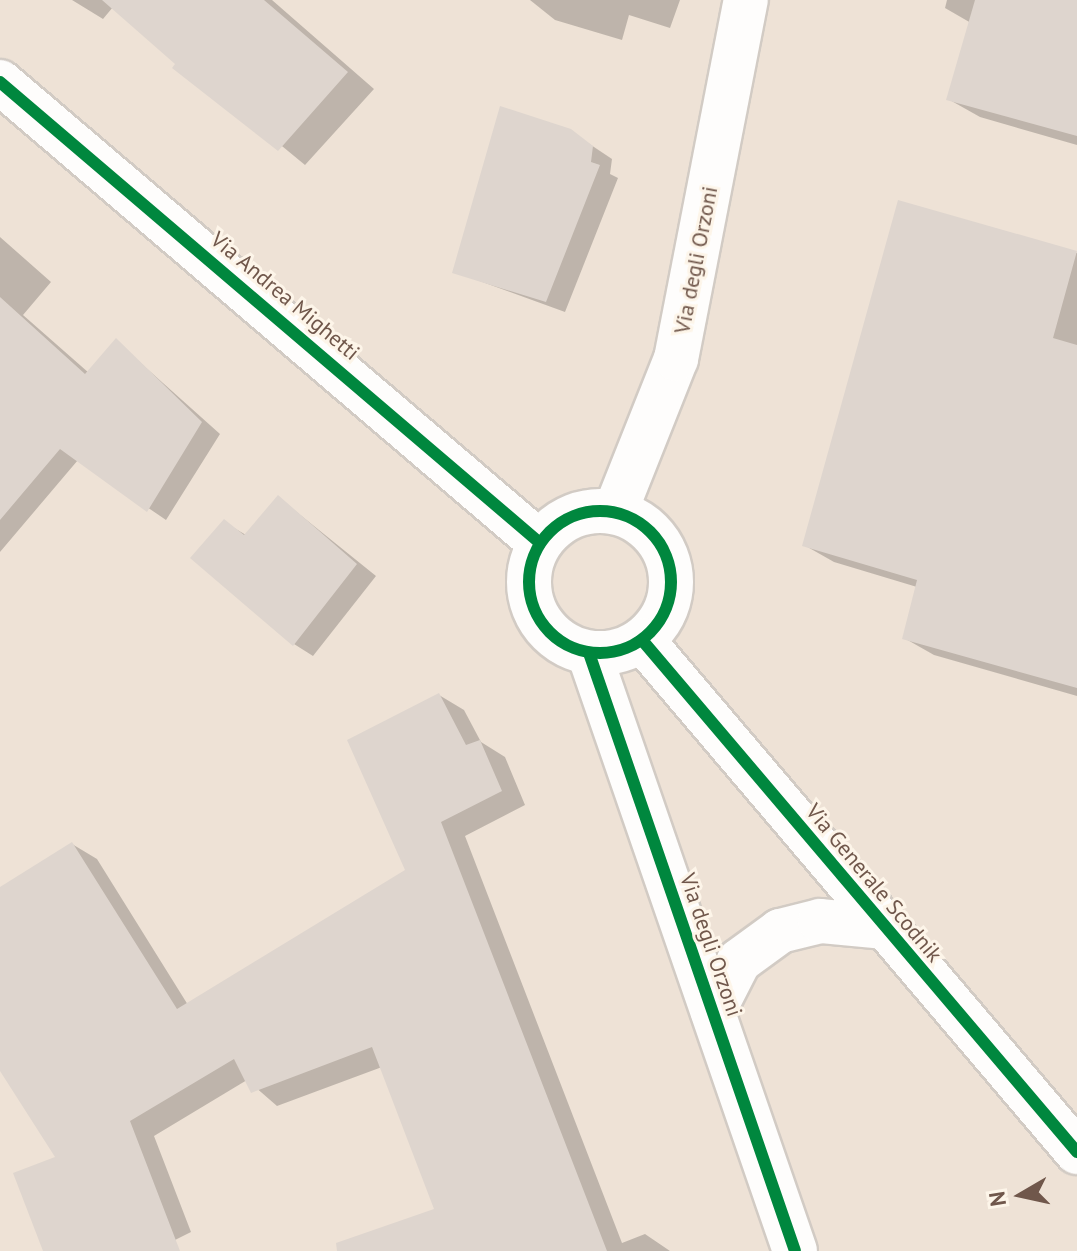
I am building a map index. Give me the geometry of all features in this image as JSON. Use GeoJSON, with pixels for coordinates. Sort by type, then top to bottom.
{"type":"FeatureCollection","features":[{"type":"Feature","properties":{"kind":"main road","name":"Via degli Orzoni"},"geometry":{"type":"LineString","coordinates":[[615,512],[676,359],[746,0]]}},
{"type":"Feature","properties":{"kind":"main road","name":"Via Andrea Mighetti"},"geometry":{"type":"LineString","coordinates":[[0,82],[540,543]]}},
{"type":"Feature","properties":{"kind":"main road"},"geometry":{"type":"LineString","coordinates":[[583,511],[615,512],[638,520],[669,565],[673,593],[642,640],[618,652],[589,653],[541,626],[530,598],[540,543],[583,511]]}},
{"type":"Feature","properties":{"kind":"main road","name":"Via Generale Scodnik"},"geometry":{"type":"LineString","coordinates":[[642,640],[1077,1152]]}},
{"type":"Feature","properties":{"kind":"main road","name":"Via degli Orzoni"},"geometry":{"type":"LineString","coordinates":[[589,653],[795,1251]]}},
{"type":"Feature","properties":{"kind":"main road","name":"Via degli Orzoni"},"geometry":{"type":"LineString","coordinates":[[713,1012],[739,961],[780,931],[820,921],[885,927]]}},
{"type":"Feature","properties":{"kind":"shaded area"},"geometry":{"type":"Polygon","coordinates":[[[0,0],[1077,0],[1077,1251],[0,1251],[0,0]]]}},
{"type":"Feature","properties":{"kind":"building"},"geometry":{"type":"Polygon","coordinates":[[[102,0],[264,0],[348,72],[278,151],[172,68],[175,64],[102,0]]]}},
{"type":"Feature","properties":{"kind":"building"},"geometry":{"type":"Polygon","coordinates":[[[975,0],[1077,0],[1077,136],[946,100],[975,0]]]}},
{"type":"Feature","properties":{"kind":"building"},"geometry":{"type":"Polygon","coordinates":[[[500,106],[571,129],[593,146],[591,162],[600,165],[546,302],[452,273],[500,106]]]}},
{"type":"Feature","properties":{"kind":"building"},"geometry":{"type":"Polygon","coordinates":[[[898,200],[1077,251],[1053,338],[1077,345],[1077,688],[902,639],[917,580],[802,546],[898,200]]]}},
{"type":"Feature","properties":{"kind":"building"},"geometry":{"type":"Polygon","coordinates":[[[0,297],[85,374],[116,338],[202,422],[147,512],[60,449],[0,520],[0,297]]]}},
{"type":"Feature","properties":{"kind":"building"},"geometry":{"type":"Polygon","coordinates":[[[278,495],[357,564],[293,646],[190,558],[224,519],[244,535],[278,495]]]}},
{"type":"Feature","properties":{"kind":"building"},"geometry":{"type":"Polygon","coordinates":[[[439,693],[466,745],[480,740],[502,791],[441,822],[607,1251],[337,1251],[336,1243],[434,1209],[372,1047],[251,1093],[234,1059],[130,1121],[180,1251],[43,1251],[13,1173],[55,1157],[0,1071],[0,887],[72,842],[177,1009],[405,870],[347,740],[439,693]]]}},
{"type":"Feature","properties":{"kind":"cycle path"},"geometry":{"type":"LineString","coordinates":[[0,82],[540,543]]}},
{"type":"Feature","properties":{"kind":"cycle path"},"geometry":{"type":"LineString","coordinates":[[600,511],[627,516],[650,532],[666,555],[671,582],[666,609],[650,632],[627,648],[600,653],[573,648],[550,632],[534,609],[529,582],[534,555],[550,532],[573,516],[600,511]]}},
{"type":"Feature","properties":{"kind":"cycle path"},"geometry":{"type":"LineString","coordinates":[[642,640],[1077,1152]]}},
{"type":"Feature","properties":{"kind":"cycle path"},"geometry":{"type":"LineString","coordinates":[[589,653],[795,1251]]}}]}
